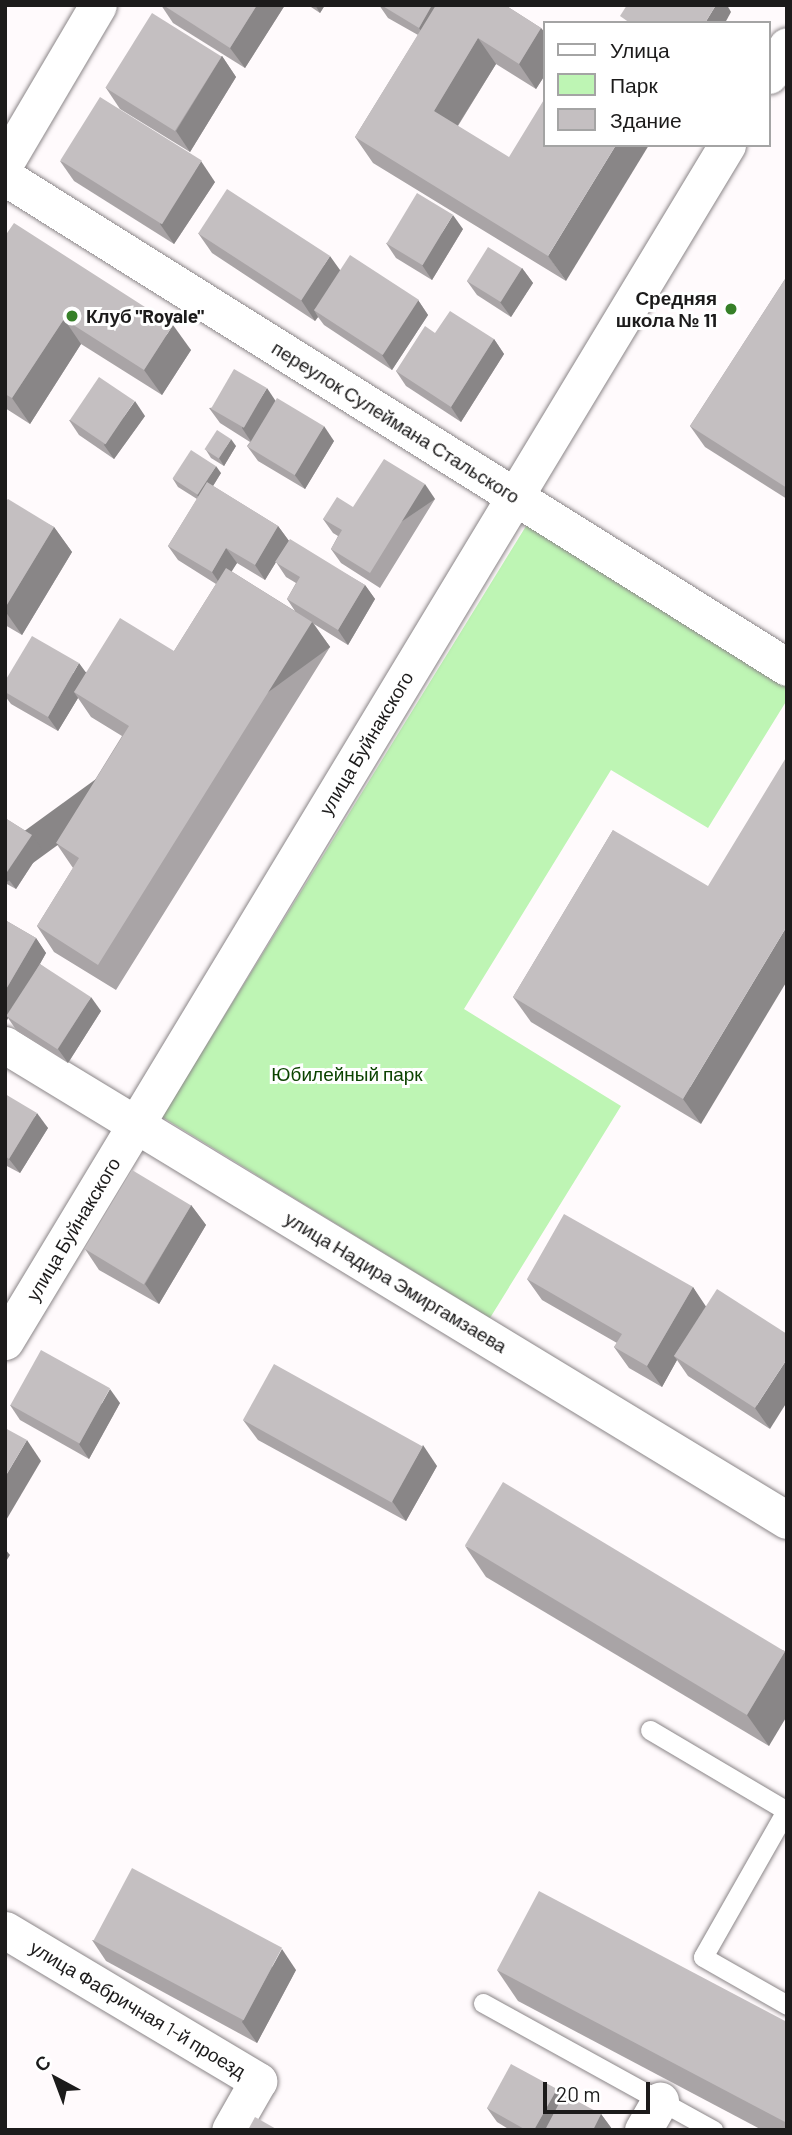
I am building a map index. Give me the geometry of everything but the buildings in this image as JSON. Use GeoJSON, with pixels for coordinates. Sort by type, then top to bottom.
{"type":"FeatureCollection","features":[{"type":"Feature","properties":{"kind":"street"},"geometry":{"type":"LineString","coordinates":[[5,163],[98,5]]}},
{"type":"Feature","properties":{"kind":"street"},"geometry":{"type":"LineString","coordinates":[[771,72],[787,46]]}},
{"type":"Feature","properties":{"kind":"street","name":"улица Буйнакского"},"geometry":{"type":"LineString","coordinates":[[5,1341],[726,147]]}},
{"type":"Feature","properties":{"kind":"street","name":"переулок Сулеймана Стальского"},"geometry":{"type":"LineString","coordinates":[[5,177],[787,667]]}},
{"type":"Feature","properties":{"kind":"street","name":"улица Надира Эмиргамзаева"},"geometry":{"type":"LineString","coordinates":[[5,1045],[787,1520]]}},
{"type":"Feature","properties":{"kind":"street","name":"улица Фабричная 1-й проезд"},"geometry":{"type":"LineString","coordinates":[[5,1930],[258,2081],[230,2130]]}},
{"type":"Feature","properties":{"kind":"lane"},"geometry":{"type":"LineString","coordinates":[[650,1730],[787,1810],[703,1957],[787,2005]]}},
{"type":"Feature","properties":{"kind":"lane"},"geometry":{"type":"LineString","coordinates":[[482,2003],[652,2115],[713,2130]]}},
{"type":"Feature","properties":{"kind":"green space","name":"Юбилейный парк"},"geometry":{"type":"Polygon","coordinates":[[[531,518],[787,675],[787,700],[708,828],[611,770],[464,1009],[621,1106],[490,1318],[162,1117],[531,518]]]}},
{"type":"Feature","properties":{"kind":"place","name":"Средняя школа № 11"},"geometry":{"type":"Point","coordinates":[731,309]}},
{"type":"Feature","properties":{"kind":"place","name":"Клуб \"Royale\""},"geometry":{"type":"Point","coordinates":[72,316]}}]}
